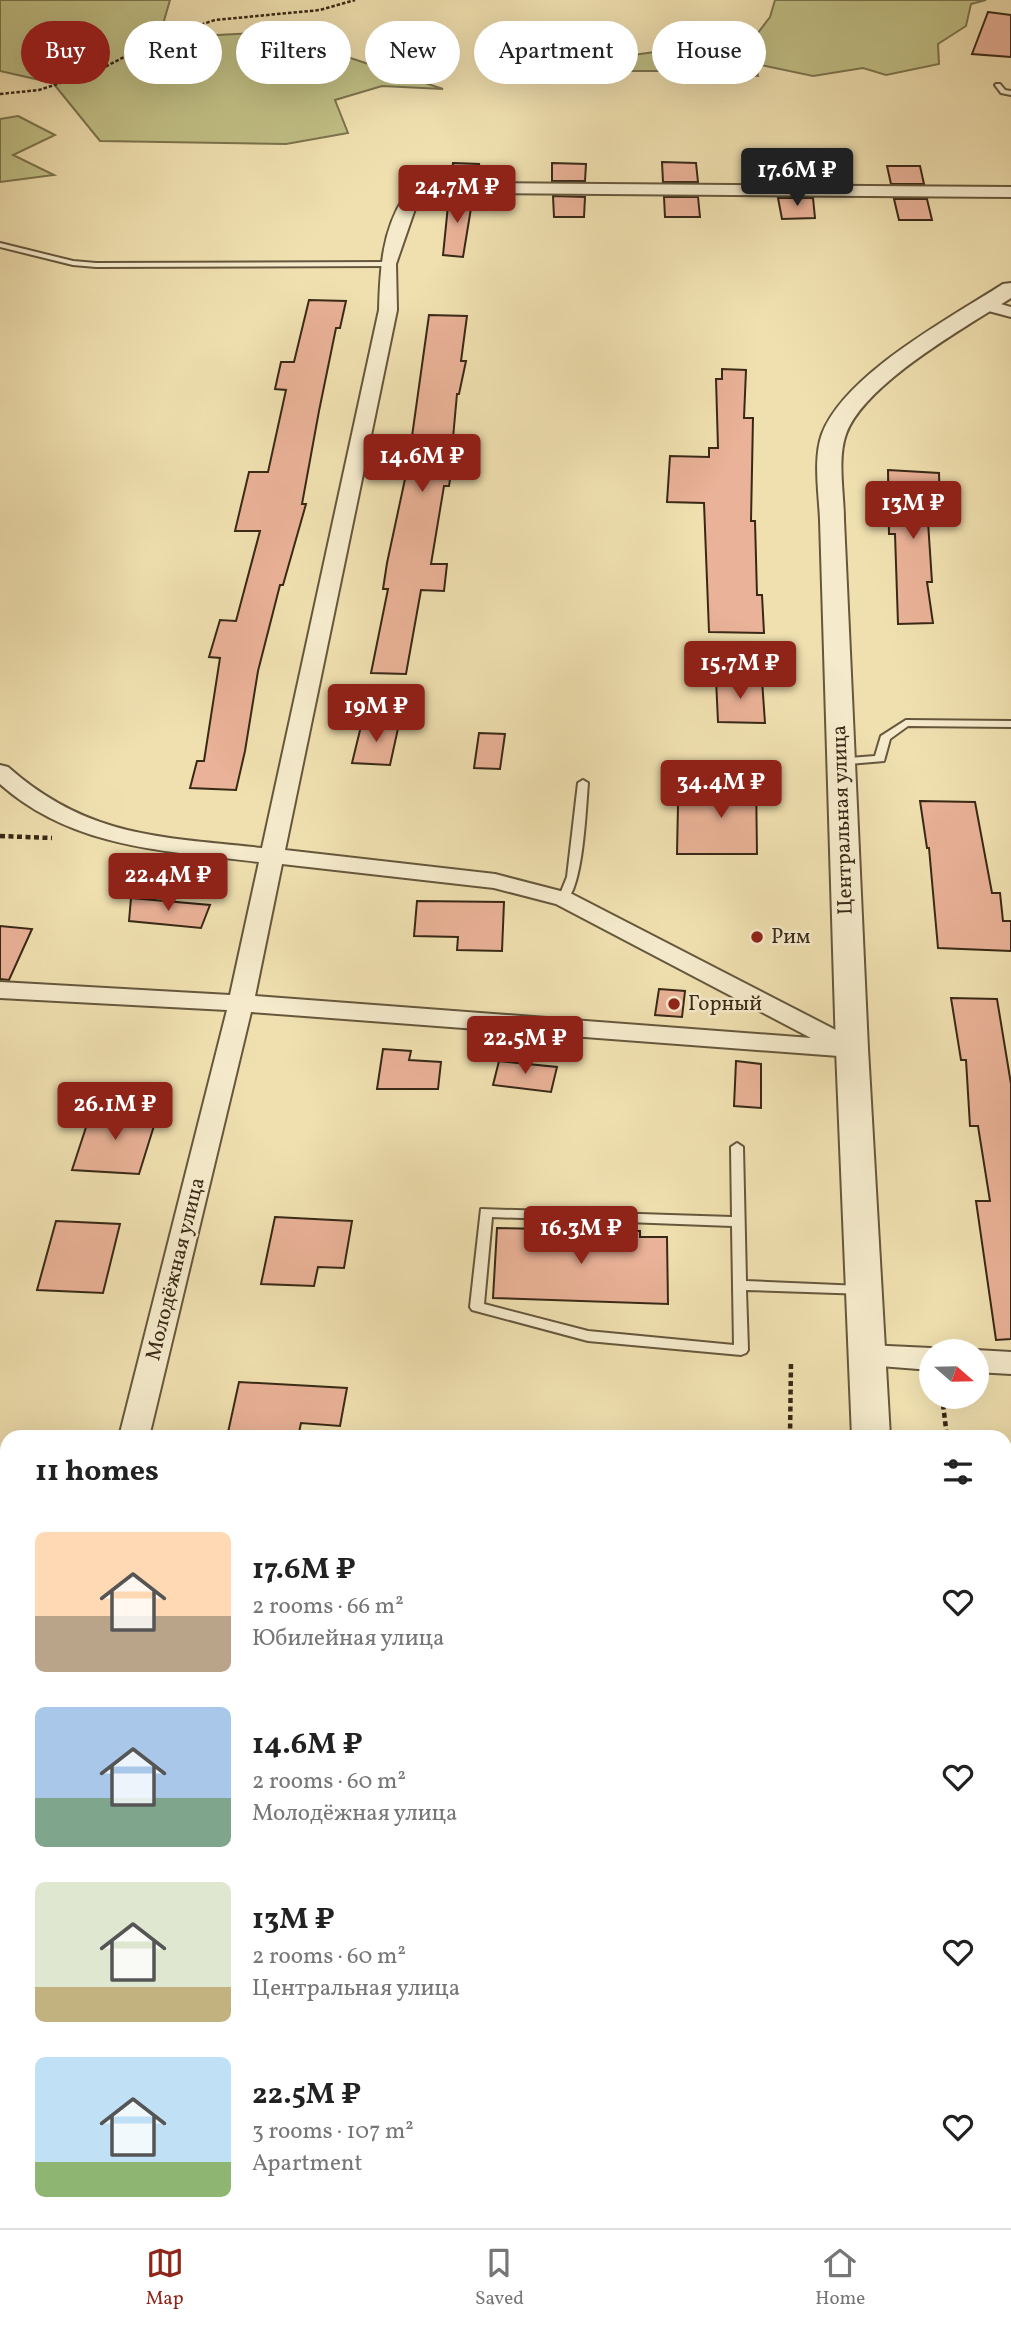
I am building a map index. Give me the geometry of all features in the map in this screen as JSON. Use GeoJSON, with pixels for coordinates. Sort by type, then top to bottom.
{"type":"FeatureCollection","features":[{"type":"Feature","properties":{"kind":"street","name":"Молодёжная улица"},"geometry":{"type":"LineString","coordinates":[[136,1430],[241,1003],[388,310],[388,264],[401,219],[410,200],[436,190],[465,188],[1011,192]]}},
{"type":"Feature","properties":{"kind":"street","name":"Центральная улица"},"geometry":{"type":"LineString","coordinates":[[871,1430],[852,1049],[832,520],[834,434],[852,402],[877,379],[1003,302]]}},
{"type":"Feature","properties":{"kind":"street"},"geometry":{"type":"LineString","coordinates":[[0,772],[48,810],[93,829],[130,840],[271,858],[495,881],[565,899],[852,1049]]}},
{"type":"Feature","properties":{"kind":"street"},"geometry":{"type":"LineString","coordinates":[[0,990],[241,1003],[852,1049]]}},
{"type":"Feature","properties":{"kind":"street"},"geometry":{"type":"LineString","coordinates":[[867,1355],[919,1358]]}},
{"type":"Feature","properties":{"kind":"street"},"geometry":{"type":"LineString","coordinates":[[989,1362],[1011,1363]]}},
{"type":"Feature","properties":{"kind":"lane"},"geometry":{"type":"LineString","coordinates":[[998,85],[1003,92],[1011,93]]}},
{"type":"Feature","properties":{"kind":"lane"},"geometry":{"type":"LineString","coordinates":[[0,245],[51,258],[96,265],[388,264]]}},
{"type":"Feature","properties":{"kind":"lane"},"geometry":{"type":"LineString","coordinates":[[849,761],[880,759],[885,738],[906,723],[1011,724]]}},
{"type":"Feature","properties":{"kind":"lane"},"geometry":{"type":"LineString","coordinates":[[565,899],[573,877],[583,783]]}},
{"type":"Feature","properties":{"kind":"lane"},"geometry":{"type":"LineString","coordinates":[[737,1147],[739,1222],[739,1285],[741,1350],[588,1336],[477,1307],[486,1212],[739,1222]]}},
{"type":"Feature","properties":{"kind":"lane"},"geometry":{"type":"LineString","coordinates":[[739,1285],[864,1291]]}},
{"type":"Feature","properties":{"kind":"path"},"geometry":{"type":"LineString","coordinates":[[0,94],[38,90],[97,71],[163,37],[215,20],[320,10],[355,0]]}},
{"type":"Feature","properties":{"kind":"path"},"geometry":{"type":"LineString","coordinates":[[790,1430],[792,1362]]}},
{"type":"Feature","properties":{"kind":"path"},"geometry":{"type":"LineString","coordinates":[[944,1409],[946,1430]]}},
{"type":"Feature","properties":{"kind":"shaded area"},"geometry":{"type":"Polygon","coordinates":[[[0,0],[170,0],[164,21],[124,21],[124,84],[222,84],[222,35],[236,34],[236,84],[351,84],[351,58],[365,63],[365,84],[428,84],[443,89],[382,86],[335,100],[348,133],[286,144],[100,141],[54,84],[110,84],[110,21],[21,21],[21,76],[0,71],[0,0]]]}},
{"type":"Feature","properties":{"kind":"shaded area"},"geometry":{"type":"Polygon","coordinates":[[[775,0],[986,0],[971,4],[966,26],[938,44],[939,64],[886,75],[863,68],[813,76],[766,66],[766,22],[775,0]]]}},
{"type":"Feature","properties":{"kind":"shaded area"},"geometry":{"type":"Polygon","coordinates":[[[652,52],[652,71],[638,71],[638,54],[652,52]]]}},
{"type":"Feature","properties":{"kind":"shaded area"},"geometry":{"type":"Polygon","coordinates":[[[18,116],[55,135],[13,155],[54,175],[0,182],[0,119],[18,116]]]}},
{"type":"Feature","properties":{"kind":"building"},"geometry":{"type":"Polygon","coordinates":[[[988,12],[1011,15],[1011,57],[972,54],[988,12]]]}},
{"type":"Feature","properties":{"kind":"building"},"geometry":{"type":"Polygon","coordinates":[[[662,162],[696,163],[698,182],[663,182],[662,162]]]}},
{"type":"Feature","properties":{"kind":"building"},"geometry":{"type":"Polygon","coordinates":[[[453,163],[479,164],[476,180],[451,181],[453,163]]]}},
{"type":"Feature","properties":{"kind":"building"},"geometry":{"type":"Polygon","coordinates":[[[552,163],[586,164],[585,181],[552,181],[552,163]]]}},
{"type":"Feature","properties":{"kind":"building"},"geometry":{"type":"Polygon","coordinates":[[[770,164],[810,165],[812,183],[774,183],[770,164]]]}},
{"type":"Feature","properties":{"kind":"building"},"geometry":{"type":"Polygon","coordinates":[[[887,166],[920,166],[924,184],[891,184],[887,166]]]}},
{"type":"Feature","properties":{"kind":"building"},"geometry":{"type":"Polygon","coordinates":[[[449,196],[473,196],[463,257],[443,255],[449,196]]]}},
{"type":"Feature","properties":{"kind":"building"},"geometry":{"type":"Polygon","coordinates":[[[553,196],[585,197],[584,217],[554,217],[553,196]]]}},
{"type":"Feature","properties":{"kind":"building"},"geometry":{"type":"Polygon","coordinates":[[[664,197],[698,197],[700,217],[665,217],[664,197]]]}},
{"type":"Feature","properties":{"kind":"building"},"geometry":{"type":"Polygon","coordinates":[[[778,198],[813,198],[815,218],[782,219],[778,198]]]}},
{"type":"Feature","properties":{"kind":"building"},"geometry":{"type":"Polygon","coordinates":[[[894,199],[927,199],[932,220],[899,220],[894,199]]]}},
{"type":"Feature","properties":{"kind":"building"},"geometry":{"type":"Polygon","coordinates":[[[309,300],[346,301],[340,328],[336,328],[319,411],[302,504],[306,504],[283,585],[280,585],[258,671],[236,790],[190,788],[197,761],[204,761],[220,658],[209,657],[220,620],[236,621],[260,531],[235,531],[249,472],[268,472],[286,390],[275,389],[281,362],[294,362],[309,300]]]}},
{"type":"Feature","properties":{"kind":"building"},"geometry":{"type":"Polygon","coordinates":[[[429,315],[467,316],[461,361],[466,361],[457,394],[453,460],[449,486],[444,486],[431,564],[447,564],[444,591],[421,590],[406,674],[371,673],[388,589],[383,589],[408,465],[429,315]]]}},
{"type":"Feature","properties":{"kind":"building"},"geometry":{"type":"Polygon","coordinates":[[[722,369],[746,370],[744,418],[753,418],[751,521],[755,521],[757,595],[762,595],[764,633],[709,632],[704,503],[667,502],[670,456],[709,457],[709,448],[718,448],[716,379],[722,379],[722,369]]]}},
{"type":"Feature","properties":{"kind":"building"},"geometry":{"type":"Polygon","coordinates":[[[888,470],[939,473],[940,507],[927,507],[932,582],[927,582],[933,623],[898,624],[895,534],[889,534],[888,470]]]}},
{"type":"Feature","properties":{"kind":"building"},"geometry":{"type":"Polygon","coordinates":[[[716,679],[762,680],[765,723],[718,722],[716,679]]]}},
{"type":"Feature","properties":{"kind":"building"},"geometry":{"type":"Polygon","coordinates":[[[362,722],[399,724],[390,765],[352,763],[362,722]]]}},
{"type":"Feature","properties":{"kind":"building"},"geometry":{"type":"Polygon","coordinates":[[[479,733],[505,734],[500,769],[474,768],[479,733]]]}},
{"type":"Feature","properties":{"kind":"building"},"geometry":{"type":"Polygon","coordinates":[[[710,778],[756,779],[757,854],[677,854],[678,804],[710,805],[710,778]]]}},
{"type":"Feature","properties":{"kind":"building"},"geometry":{"type":"Polygon","coordinates":[[[920,801],[975,802],[992,893],[1000,893],[1003,921],[1011,921],[1011,951],[938,948],[929,848],[920,801]]]}},
{"type":"Feature","properties":{"kind":"building"},"geometry":{"type":"Polygon","coordinates":[[[131,898],[210,905],[201,928],[129,921],[131,898]]]}},
{"type":"Feature","properties":{"kind":"building"},"geometry":{"type":"Polygon","coordinates":[[[417,901],[504,902],[502,951],[457,950],[458,937],[414,936],[417,901]]]}},
{"type":"Feature","properties":{"kind":"building"},"geometry":{"type":"Polygon","coordinates":[[[0,926],[32,929],[9,980],[0,979],[0,926]]]}},
{"type":"Feature","properties":{"kind":"building"},"geometry":{"type":"Polygon","coordinates":[[[659,989],[685,991],[682,1017],[655,1015],[659,989]]]}},
{"type":"Feature","properties":{"kind":"building"},"geometry":{"type":"Polygon","coordinates":[[[951,998],[997,999],[1011,1084],[1011,1339],[996,1340],[976,1201],[990,1201],[978,1126],[970,1126],[966,1060],[961,1060],[951,998]]]}},
{"type":"Feature","properties":{"kind":"building"},"geometry":{"type":"Polygon","coordinates":[[[383,1049],[411,1051],[409,1060],[441,1062],[438,1089],[377,1089],[383,1049]]]}},
{"type":"Feature","properties":{"kind":"building"},"geometry":{"type":"Polygon","coordinates":[[[499,1061],[557,1067],[551,1092],[493,1085],[499,1061]]]}},
{"type":"Feature","properties":{"kind":"building"},"geometry":{"type":"Polygon","coordinates":[[[736,1061],[761,1064],[761,1108],[734,1106],[736,1061]]]}},
{"type":"Feature","properties":{"kind":"building"},"geometry":{"type":"Polygon","coordinates":[[[92,1109],[158,1113],[139,1174],[72,1170],[92,1109]]]}},
{"type":"Feature","properties":{"kind":"building"},"geometry":{"type":"Polygon","coordinates":[[[275,1217],[352,1221],[344,1268],[318,1267],[314,1286],[261,1284],[275,1217]]]}},
{"type":"Feature","properties":{"kind":"building"},"geometry":{"type":"Polygon","coordinates":[[[56,1221],[120,1224],[103,1293],[37,1290],[56,1221]]]}},
{"type":"Feature","properties":{"kind":"building"},"geometry":{"type":"Polygon","coordinates":[[[497,1228],[640,1231],[640,1237],[667,1237],[668,1304],[493,1298],[497,1228]]]}},
{"type":"Feature","properties":{"kind":"building"},"geometry":{"type":"Polygon","coordinates":[[[239,1382],[347,1388],[340,1426],[301,1423],[300,1430],[229,1430],[239,1382]]]}},
{"type":"Feature","properties":{"kind":"place","name":"Рим"},"geometry":{"type":"Point","coordinates":[757,937]}},
{"type":"Feature","properties":{"kind":"place","name":"Горный"},"geometry":{"type":"Point","coordinates":[674,1004]}}]}
